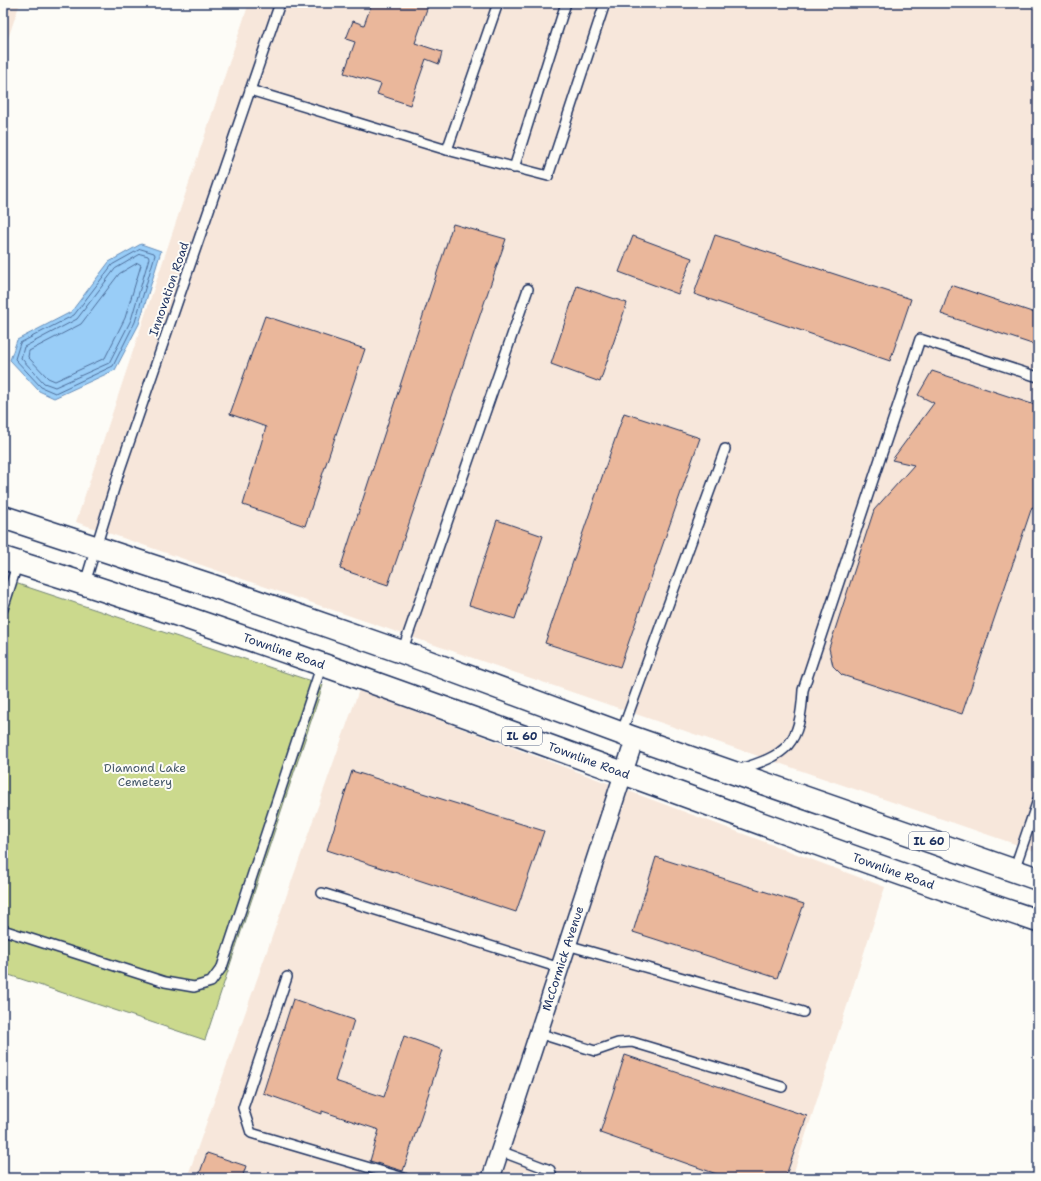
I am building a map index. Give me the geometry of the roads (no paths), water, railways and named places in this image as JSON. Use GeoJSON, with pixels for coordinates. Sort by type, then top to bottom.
{"type":"FeatureCollection","features":[{"type":"Feature","properties":{"kind":"main road","name":"IL 60"},"geometry":{"type":"LineString","coordinates":[[3,518],[210,585],[402,652],[628,736],[1038,879]]}},
{"type":"Feature","properties":{"kind":"main road","name":"Townline Road"},"geometry":{"type":"LineString","coordinates":[[10,560],[85,583],[322,664],[922,882],[1038,921]]}},
{"type":"Feature","properties":{"kind":"street","name":"McCormick Avenue"},"geometry":{"type":"LineString","coordinates":[[491,1178],[624,773],[628,736]]}},
{"type":"Feature","properties":{"kind":"lane","name":"Innovation Road"},"geometry":{"type":"LineString","coordinates":[[85,583],[122,462],[280,3]]}},
{"type":"Feature","properties":{"kind":"lane"},"geometry":{"type":"LineString","coordinates":[[447,150],[498,3]]}},
{"type":"Feature","properties":{"kind":"lane"},"geometry":{"type":"LineString","coordinates":[[514,168],[566,3]]}},
{"type":"Feature","properties":{"kind":"lane"},"geometry":{"type":"LineString","coordinates":[[250,90],[447,150],[548,176],[605,3]]}},
{"type":"Feature","properties":{"kind":"lane"},"geometry":{"type":"LineString","coordinates":[[402,652],[528,289]]}},
{"type":"Feature","properties":{"kind":"lane"},"geometry":{"type":"LineString","coordinates":[[730,772],[765,762],[788,747],[798,730],[802,710],[802,690],[920,339],[1038,377]]}},
{"type":"Feature","properties":{"kind":"lane"},"geometry":{"type":"LineString","coordinates":[[628,736],[725,448]]}},
{"type":"Feature","properties":{"kind":"lane"},"geometry":{"type":"LineString","coordinates":[[3,609],[10,560]]}},
{"type":"Feature","properties":{"kind":"lane"},"geometry":{"type":"LineString","coordinates":[[3,930],[165,982],[194,988],[211,982],[222,967],[322,664]]}},
{"type":"Feature","properties":{"kind":"lane"},"geometry":{"type":"LineString","coordinates":[[1014,870],[1038,800]]}},
{"type":"Feature","properties":{"kind":"lane"},"geometry":{"type":"LineString","coordinates":[[322,893],[560,968]]}},
{"type":"Feature","properties":{"kind":"lane"},"geometry":{"type":"LineString","coordinates":[[567,945],[803,1012]]}},
{"type":"Feature","properties":{"kind":"lane"},"geometry":{"type":"LineString","coordinates":[[287,977],[243,1108],[251,1133],[404,1178]]}},
{"type":"Feature","properties":{"kind":"lane"},"geometry":{"type":"LineString","coordinates":[[538,1033],[594,1051],[618,1043],[632,1042],[782,1087]]}},
{"type":"Feature","properties":{"kind":"lane"},"geometry":{"type":"LineString","coordinates":[[500,1151],[550,1170],[552,1178]]}},
{"type":"Feature","properties":{"kind":"water"},"geometry":{"type":"Polygon","coordinates":[[[141,244],[161,251],[139,324],[115,370],[54,398],[39,391],[10,360],[17,340],[71,312],[109,262],[141,244]]]}},
{"type":"Feature","properties":{"kind":"park label","name":"Diamond Lake Cemetery"},"geometry":{"type":"Point","coordinates":[145,775]}}]}
